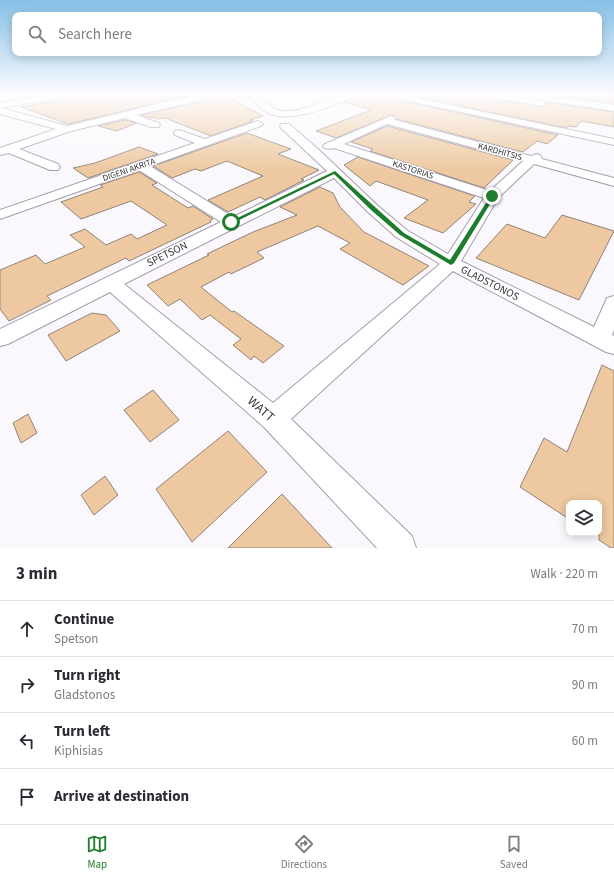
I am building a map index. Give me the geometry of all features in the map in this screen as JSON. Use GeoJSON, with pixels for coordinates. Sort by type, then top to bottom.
{"type":"FeatureCollection","features":[{"type":"Feature","properties":{"kind":"street"},"geometry":{"type":"LineString","coordinates":[[38,121],[67,128]]}},
{"type":"Feature","properties":{"kind":"street"},"geometry":{"type":"LineString","coordinates":[[5,150],[67,128],[101,121]]}},
{"type":"Feature","properties":{"kind":"street"},"geometry":{"type":"LineString","coordinates":[[142,121],[155,125]]}},
{"type":"Feature","properties":{"kind":"street","name":"KARDHITSIS"},"geometry":{"type":"LineString","coordinates":[[334,144],[387,121]]}},
{"type":"Feature","properties":{"kind":"street","name":"KARDHITSIS"},"geometry":{"type":"LineString","coordinates":[[390,121],[614,182]]}},
{"type":"Feature","properties":{"kind":"street"},"geometry":{"type":"LineString","coordinates":[[512,121],[614,142]]}},
{"type":"Feature","properties":{"kind":"street","name":"DIGENI AKRITA"},"geometry":{"type":"LineString","coordinates":[[0,215],[258,124]]}},
{"type":"Feature","properties":{"kind":"street","name":"GLADSTONOS"},"geometry":{"type":"LineString","coordinates":[[285,126],[314,151],[373,209],[402,234],[451,263],[607,342]]}},
{"type":"Feature","properties":{"kind":"street"},"geometry":{"type":"LineString","coordinates":[[179,133],[206,143]]}},
{"type":"Feature","properties":{"kind":"street"},"geometry":{"type":"LineString","coordinates":[[314,151],[334,144]]}},
{"type":"Feature","properties":{"kind":"street","name":"KASTORIAS"},"geometry":{"type":"LineString","coordinates":[[334,144],[492,196]]}},
{"type":"Feature","properties":{"kind":"street"},"geometry":{"type":"LineString","coordinates":[[5,150],[54,167]]}},
{"type":"Feature","properties":{"kind":"street"},"geometry":{"type":"LineString","coordinates":[[273,419],[451,263],[492,196],[534,159]]}},
{"type":"Feature","properties":{"kind":"street"},"geometry":{"type":"LineString","coordinates":[[141,166],[231,222]]}},
{"type":"Feature","properties":{"kind":"street","name":"SPETSON"},"geometry":{"type":"LineString","coordinates":[[0,338],[231,222],[335,172]]}},
{"type":"Feature","properties":{"kind":"street","name":"WATT"},"geometry":{"type":"LineString","coordinates":[[110,282],[273,419],[400,548]]}},
{"type":"Feature","properties":{"kind":"street"},"geometry":{"type":"LineString","coordinates":[[607,342],[614,303]]}},
{"type":"Feature","properties":{"kind":"building"},"geometry":{"type":"Polygon","coordinates":[[[59,121],[83,121],[68,124],[59,121]]]}},
{"type":"Feature","properties":{"kind":"building"},"geometry":{"type":"Polygon","coordinates":[[[122,121],[136,123],[117,131],[98,126],[122,121]]]}},
{"type":"Feature","properties":{"kind":"building"},"geometry":{"type":"Polygon","coordinates":[[[172,121],[253,121],[211,136],[172,121]]]}},
{"type":"Feature","properties":{"kind":"building"},"geometry":{"type":"Polygon","coordinates":[[[343,121],[378,121],[336,138],[316,131],[343,121]]]}},
{"type":"Feature","properties":{"kind":"building"},"geometry":{"type":"Polygon","coordinates":[[[402,121],[493,121],[558,135],[547,144],[537,141],[523,152],[402,121]]]}},
{"type":"Feature","properties":{"kind":"building"},"geometry":{"type":"Polygon","coordinates":[[[530,121],[614,121],[614,127],[581,121],[576,127],[568,126],[566,128],[530,121]]]}},
{"type":"Feature","properties":{"kind":"building"},"geometry":{"type":"Polygon","coordinates":[[[387,126],[513,160],[484,188],[370,151],[373,149],[351,142],[387,126]]]}},
{"type":"Feature","properties":{"kind":"building"},"geometry":{"type":"Polygon","coordinates":[[[247,133],[291,149],[278,154],[319,170],[301,179],[304,180],[265,200],[260,197],[228,212],[208,200],[263,176],[227,161],[201,171],[195,169],[172,178],[153,166],[247,133]]]}},
{"type":"Feature","properties":{"kind":"building"},"geometry":{"type":"Polygon","coordinates":[[[139,147],[158,154],[88,178],[73,168],[95,163],[139,147]]]}},
{"type":"Feature","properties":{"kind":"building"},"geometry":{"type":"Polygon","coordinates":[[[358,157],[475,196],[469,202],[476,204],[443,233],[404,218],[428,200],[376,181],[370,186],[344,165],[358,157]]]}},
{"type":"Feature","properties":{"kind":"building"},"geometry":{"type":"Polygon","coordinates":[[[139,172],[157,183],[152,185],[188,208],[193,206],[213,219],[210,221],[211,222],[129,261],[126,258],[47,296],[51,300],[9,321],[0,309],[0,270],[36,255],[45,264],[85,247],[70,235],[85,229],[106,245],[131,234],[137,239],[167,225],[131,201],[81,219],[61,202],[103,187],[100,185],[139,172]]]}},
{"type":"Feature","properties":{"kind":"building"},"geometry":{"type":"Polygon","coordinates":[[[320,187],[333,193],[340,207],[364,232],[429,266],[403,285],[340,249],[350,243],[318,226],[257,252],[264,258],[231,274],[229,272],[201,287],[232,312],[234,311],[284,346],[263,363],[254,356],[251,360],[233,345],[241,339],[210,315],[202,320],[180,299],[168,306],[147,285],[253,232],[297,215],[280,207],[320,187]]]}},
{"type":"Feature","properties":{"kind":"building"},"geometry":{"type":"Polygon","coordinates":[[[562,215],[614,231],[579,300],[476,258],[507,224],[545,238],[562,215]]]}},
{"type":"Feature","properties":{"kind":"building"},"geometry":{"type":"Polygon","coordinates":[[[92,313],[106,315],[120,331],[66,361],[48,335],[92,313]]]}},
{"type":"Feature","properties":{"kind":"building"},"geometry":{"type":"Polygon","coordinates":[[[602,365],[614,371],[614,548],[611,548],[599,540],[599,536],[602,536],[602,500],[566,500],[566,517],[520,487],[544,438],[567,452],[602,365]]]}},
{"type":"Feature","properties":{"kind":"building"},"geometry":{"type":"Polygon","coordinates":[[[153,390],[179,420],[150,442],[124,410],[153,390]]]}},
{"type":"Feature","properties":{"kind":"building"},"geometry":{"type":"Polygon","coordinates":[[[28,414],[37,433],[21,443],[13,423],[28,414]]]}},
{"type":"Feature","properties":{"kind":"building"},"geometry":{"type":"Polygon","coordinates":[[[228,431],[267,472],[192,542],[156,489],[228,431]]]}},
{"type":"Feature","properties":{"kind":"building"},"geometry":{"type":"Polygon","coordinates":[[[105,476],[118,495],[94,515],[81,495],[105,476]]]}},
{"type":"Feature","properties":{"kind":"building"},"geometry":{"type":"Polygon","coordinates":[[[282,494],[332,548],[228,548],[282,494]]]}},
{"type":"Feature","properties":{"kind":"route"},"geometry":{"type":"LineString","coordinates":[[231,222],[335,172],[373,209],[402,234],[451,263],[492,196]]}}]}
